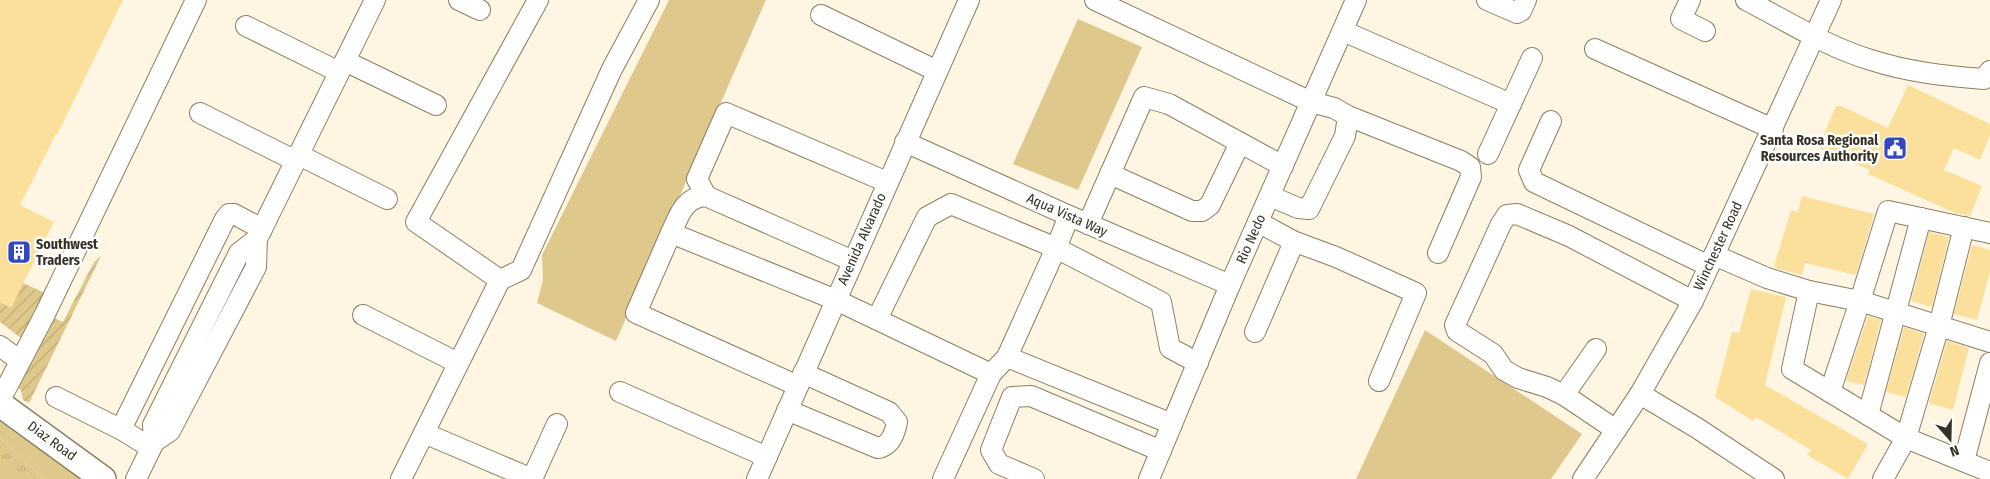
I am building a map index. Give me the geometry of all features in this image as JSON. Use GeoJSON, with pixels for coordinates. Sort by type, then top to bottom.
{"type":"FeatureCollection","features":[{"type":"Feature","properties":{"kind":"main road","name":"Diaz Road"},"geometry":{"type":"LineString","coordinates":[[0,404],[103,479]]}},
{"type":"Feature","properties":{"kind":"street"},"geometry":{"type":"LineString","coordinates":[[0,400],[196,0]]}},
{"type":"Feature","properties":{"kind":"street"},"geometry":{"type":"LineString","coordinates":[[136,479],[153,445],[170,431],[210,334],[256,267],[260,234],[375,0]]}},
{"type":"Feature","properties":{"kind":"street"},"geometry":{"type":"LineString","coordinates":[[459,0],[480,10]]}},
{"type":"Feature","properties":{"kind":"street"},"geometry":{"type":"LineString","coordinates":[[500,280],[416,222],[538,0]]}},
{"type":"Feature","properties":{"kind":"street"},"geometry":{"type":"LineString","coordinates":[[400,479],[500,280],[521,270],[612,70],[650,0]]}},
{"type":"Feature","properties":{"kind":"street","name":"Avenida Alvarado"},"geometry":{"type":"LineString","coordinates":[[761,478],[767,456],[787,410],[969,0]]}},
{"type":"Feature","properties":{"kind":"street"},"geometry":{"type":"LineString","coordinates":[[1095,0],[1311,102],[1334,108],[1348,116],[1461,161],[1470,167],[1471,177],[1438,254]]}},
{"type":"Feature","properties":{"kind":"street","name":"Rio Nedo"},"geometry":{"type":"LineString","coordinates":[[1149,479],[1230,285],[1356,0]]}},
{"type":"Feature","properties":{"kind":"street"},"geometry":{"type":"LineString","coordinates":[[1487,0],[1517,13],[1521,11],[1526,0]]}},
{"type":"Feature","properties":{"kind":"street"},"geometry":{"type":"LineString","coordinates":[[1690,0],[1681,19],[1705,31]]}},
{"type":"Feature","properties":{"kind":"street"},"geometry":{"type":"LineString","coordinates":[[1746,0],[1814,36],[1869,60],[1922,74],[1984,79],[1990,71]]}},
{"type":"Feature","properties":{"kind":"street","name":"Winchester Road"},"geometry":{"type":"LineString","coordinates":[[1583,479],[1640,394],[1693,301],[1832,0]]}},
{"type":"Feature","properties":{"kind":"street"},"geometry":{"type":"LineString","coordinates":[[821,16],[938,70]]}},
{"type":"Feature","properties":{"kind":"street"},"geometry":{"type":"LineString","coordinates":[[246,26],[436,106]]}},
{"type":"Feature","properties":{"kind":"street"},"geometry":{"type":"LineString","coordinates":[[1342,31],[1511,104]]}},
{"type":"Feature","properties":{"kind":"street"},"geometry":{"type":"LineString","coordinates":[[1595,49],[1773,129]]}},
{"type":"Feature","properties":{"kind":"street"},"geometry":{"type":"LineString","coordinates":[[1488,154],[1532,58]]}},
{"type":"Feature","properties":{"kind":"street"},"geometry":{"type":"LineString","coordinates":[[1088,224],[1144,97],[1169,104],[1283,166]]}},
{"type":"Feature","properties":{"kind":"street"},"geometry":{"type":"LineString","coordinates":[[200,113],[387,199]]}},
{"type":"Feature","properties":{"kind":"street"},"geometry":{"type":"LineString","coordinates":[[706,196],[697,179],[726,113],[887,182]]}},
{"type":"Feature","properties":{"kind":"street"},"geometry":{"type":"LineString","coordinates":[[1270,196],[1298,208],[1309,209],[1346,136],[1348,116]]}},
{"type":"Feature","properties":{"kind":"street"},"geometry":{"type":"LineString","coordinates":[[1551,120],[1528,170],[1534,182],[1711,260],[1809,291],[1860,301],[1990,342]]}},
{"type":"Feature","properties":{"kind":"street","name":"Aqua Vista Way"},"geometry":{"type":"LineString","coordinates":[[905,142],[1069,216],[1230,285]]}},
{"type":"Feature","properties":{"kind":"street"},"geometry":{"type":"LineString","coordinates":[[1110,174],[1192,211],[1202,211],[1210,205],[1240,143]]}},
{"type":"Feature","properties":{"kind":"street"},"geometry":{"type":"LineString","coordinates":[[787,410],[878,448],[886,446],[890,441],[896,422],[889,412],[801,380],[636,313],[682,209],[687,203],[699,196],[706,196],[853,261]]}},
{"type":"Feature","properties":{"kind":"street"},"geometry":{"type":"LineString","coordinates":[[877,320],[927,217],[951,204],[1056,248],[1161,302],[1170,348],[1198,363]]}},
{"type":"Feature","properties":{"kind":"street"},"geometry":{"type":"LineString","coordinates":[[1830,392],[1888,211],[1990,233]]}},
{"type":"Feature","properties":{"kind":"street"},"geometry":{"type":"LineString","coordinates":[[124,431],[125,420],[225,219],[229,214],[234,214],[260,234]]}},
{"type":"Feature","properties":{"kind":"street"},"geometry":{"type":"LineString","coordinates":[[1616,430],[1564,395],[1547,387],[1518,378],[1504,370],[1493,354],[1457,331],[1455,325],[1500,224],[1507,215],[1517,214],[1569,236],[1693,301]]}},
{"type":"Feature","properties":{"kind":"street"},"geometry":{"type":"LineString","coordinates":[[944,479],[992,374],[1007,357],[1069,216]]}},
{"type":"Feature","properties":{"kind":"street"},"geometry":{"type":"LineString","coordinates":[[1868,415],[1897,313],[1921,218]]}},
{"type":"Feature","properties":{"kind":"street"},"geometry":{"type":"LineString","coordinates":[[1258,222],[1294,242],[1336,257],[1416,292],[1379,381]]}},
{"type":"Feature","properties":{"kind":"street"},"geometry":{"type":"LineString","coordinates":[[1883,479],[1906,438],[1939,326],[1964,228]]}},
{"type":"Feature","properties":{"kind":"street"},"geometry":{"type":"LineString","coordinates":[[671,234],[836,300],[992,374]]}},
{"type":"Feature","properties":{"kind":"street"},"geometry":{"type":"LineString","coordinates":[[1255,332],[1294,242]]}},
{"type":"Feature","properties":{"kind":"street"},"geometry":{"type":"LineString","coordinates":[[1809,291],[1792,370],[1906,438],[1990,472]]}},
{"type":"Feature","properties":{"kind":"street"},"geometry":{"type":"LineString","coordinates":[[363,316],[458,363]]}},
{"type":"Feature","properties":{"kind":"street"},"geometry":{"type":"LineString","coordinates":[[176,318],[210,334]]}},
{"type":"Feature","properties":{"kind":"street"},"geometry":{"type":"LineString","coordinates":[[0,346],[20,361]]}},
{"type":"Feature","properties":{"kind":"street"},"geometry":{"type":"LineString","coordinates":[[1564,395],[1596,349]]}},
{"type":"Feature","properties":{"kind":"street"},"geometry":{"type":"LineString","coordinates":[[1007,357],[1172,424]]}},
{"type":"Feature","properties":{"kind":"street"},"geometry":{"type":"LineString","coordinates":[[1964,461],[1990,363]]}},
{"type":"Feature","properties":{"kind":"street"},"geometry":{"type":"LineString","coordinates":[[620,392],[767,456]]}},
{"type":"Feature","properties":{"kind":"street"},"geometry":{"type":"LineString","coordinates":[[1640,394],[1697,428],[1774,479]]}},
{"type":"Feature","properties":{"kind":"street"},"geometry":{"type":"LineString","coordinates":[[1034,479],[998,464],[991,450],[1012,397],[1030,396],[1161,451]]}},
{"type":"Feature","properties":{"kind":"street"},"geometry":{"type":"LineString","coordinates":[[56,397],[153,445]]}},
{"type":"Feature","properties":{"kind":"street"},"geometry":{"type":"LineString","coordinates":[[424,432],[532,479],[557,424]]}},
{"type":"Feature","properties":{"kind":"path"},"geometry":{"type":"LineString","coordinates":[[0,447],[37,479]]}},
{"type":"Feature","properties":{"kind":"green space"},"geometry":{"type":"Polygon","coordinates":[[[669,0],[766,0],[616,341],[537,303],[543,280],[542,255],[669,0]]]}},
{"type":"Feature","properties":{"kind":"green space"},"geometry":{"type":"Polygon","coordinates":[[[1078,19],[1142,47],[1078,190],[1013,164],[1078,19]]]}},
{"type":"Feature","properties":{"kind":"green space"},"geometry":{"type":"Polygon","coordinates":[[[101,256],[29,403],[23,400],[21,390],[17,388],[51,317],[63,322],[94,262],[101,256]]]}},
{"type":"Feature","properties":{"kind":"green space"},"geometry":{"type":"Polygon","coordinates":[[[23,283],[45,293],[21,338],[0,322],[0,302],[11,307],[23,283]]]}},
{"type":"Feature","properties":{"kind":"green space"},"geometry":{"type":"Polygon","coordinates":[[[1425,330],[1582,434],[1551,479],[1356,479],[1425,330]]]}},
{"type":"Feature","properties":{"kind":"green space"},"geometry":{"type":"Polygon","coordinates":[[[0,419],[86,479],[44,479],[0,438],[0,419]]]}},
{"type":"Feature","properties":{"kind":"green space"},"geometry":{"type":"Polygon","coordinates":[[[0,438],[44,479],[0,479],[0,438]]]}},
{"type":"Feature","properties":{"kind":"building"},"geometry":{"type":"Polygon","coordinates":[[[0,0],[123,0],[57,135],[20,205],[54,222],[11,308],[0,302],[0,0]]]}},
{"type":"Feature","properties":{"kind":"building"},"geometry":{"type":"Polygon","coordinates":[[[1908,85],[1990,124],[1990,135],[1980,160],[1954,148],[1944,170],[1982,186],[1970,216],[1955,213],[1868,174],[1870,170],[1822,150],[1819,146],[1836,106],[1841,106],[1888,128],[1908,85]]]}},
{"type":"Feature","properties":{"kind":"building"},"geometry":{"type":"Polygon","coordinates":[[[1802,196],[1874,214],[1856,275],[1805,263],[1802,275],[1775,268],[1791,210],[1798,212],[1802,196]]]}},
{"type":"Feature","properties":{"kind":"building"},"geometry":{"type":"Polygon","coordinates":[[[1929,232],[1949,237],[1932,307],[1911,301],[1929,232]]]}},
{"type":"Feature","properties":{"kind":"building"},"geometry":{"type":"Polygon","coordinates":[[[1972,245],[1990,250],[1990,272],[1977,320],[1954,314],[1972,245]]]}},
{"type":"Feature","properties":{"kind":"building"},"geometry":{"type":"Polygon","coordinates":[[[1751,289],[1786,297],[1765,385],[1868,444],[1848,479],[1807,455],[1811,450],[1756,417],[1753,421],[1715,397],[1732,332],[1739,333],[1751,289]]]}},
{"type":"Feature","properties":{"kind":"building"},"geometry":{"type":"Polygon","coordinates":[[[1868,316],[1881,320],[1864,385],[1846,381],[1868,316]]]}},
{"type":"Feature","properties":{"kind":"building"},"geometry":{"type":"Polygon","coordinates":[[[1904,327],[1924,334],[1906,397],[1886,392],[1904,327]]]}},
{"type":"Feature","properties":{"kind":"building"},"geometry":{"type":"Polygon","coordinates":[[[1947,341],[1969,348],[1953,410],[1929,403],[1947,341]]]}},
{"type":"Feature","properties":{"kind":"place","name":"Santa Rosa Regional Resources Authority"},"geometry":{"type":"Point","coordinates":[1895,148]}},
{"type":"Feature","properties":{"kind":"place","name":"Southwest Traders"},"geometry":{"type":"Point","coordinates":[19,252]}}]}
